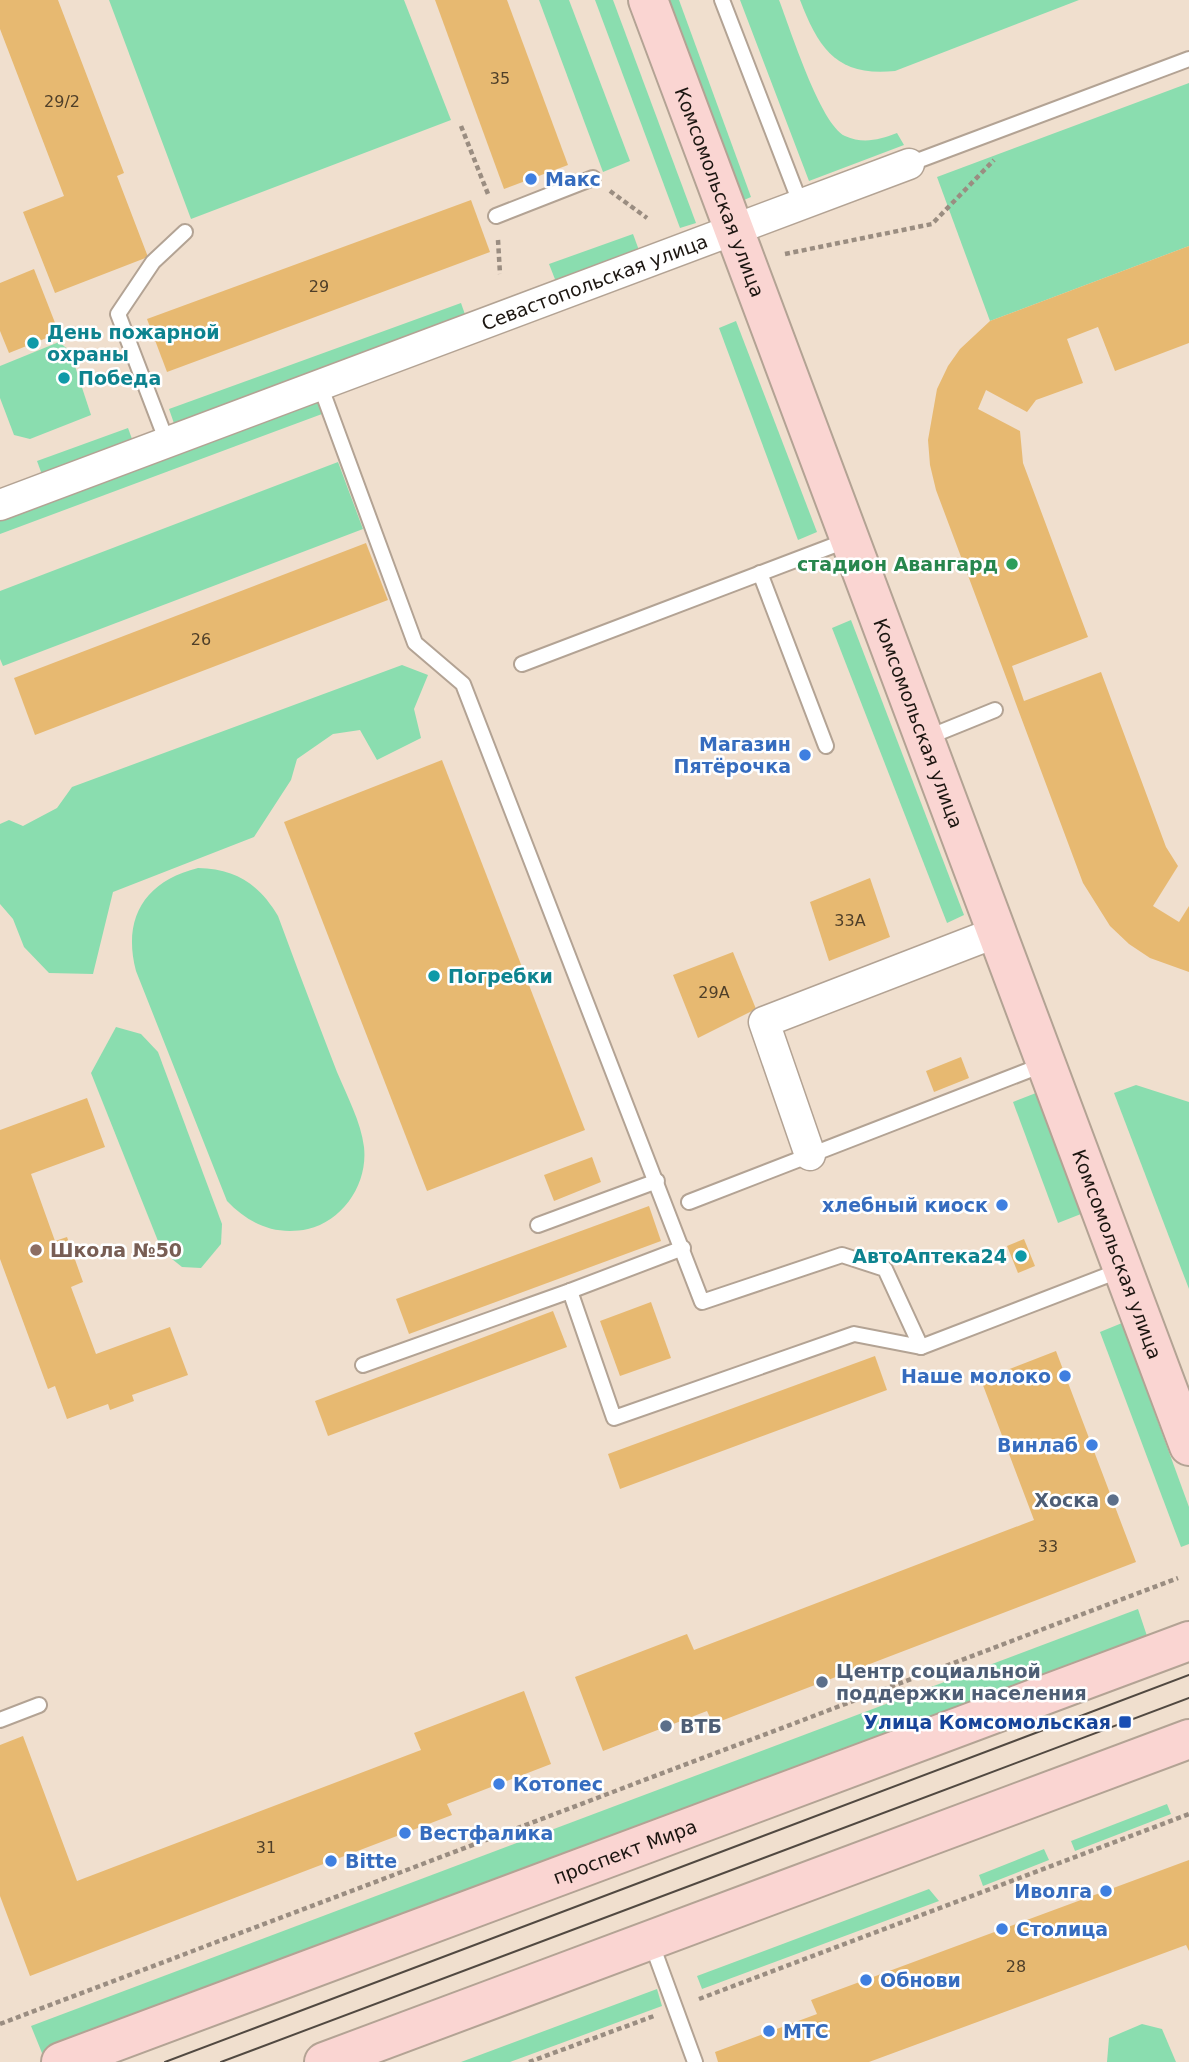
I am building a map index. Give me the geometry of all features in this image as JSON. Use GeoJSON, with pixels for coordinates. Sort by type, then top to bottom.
{"type":"FeatureCollection","features":[{"type":"Feature","properties":{"kind":"main road","name":"Комсомольская улица"},"geometry":{"type":"LineString","coordinates":[[648,0],[1189,1446]]}},
{"type":"Feature","properties":{"kind":"main road","name":"проспект Мира"},"geometry":{"type":"LineString","coordinates":[[61,2062],[1189,1641]]}},
{"type":"Feature","properties":{"kind":"main road"},"geometry":{"type":"LineString","coordinates":[[324,2062],[1189,1739]]}},
{"type":"Feature","properties":{"kind":"street","name":"Севастопольская улица"},"geometry":{"type":"LineString","coordinates":[[0,505],[909,164]]}},
{"type":"Feature","properties":{"kind":"street"},"geometry":{"type":"LineString","coordinates":[[810,1155],[764,1022],[997,932]]}},
{"type":"Feature","properties":{"kind":"lane"},"geometry":{"type":"LineString","coordinates":[[722,0],[801,205]]}},
{"type":"Feature","properties":{"kind":"lane","name":"Севастопольская улица"},"geometry":{"type":"LineString","coordinates":[[909,164],[1189,59]]}},
{"type":"Feature","properties":{"kind":"lane"},"geometry":{"type":"LineString","coordinates":[[496,216],[593,178]]}},
{"type":"Feature","properties":{"kind":"lane"},"geometry":{"type":"LineString","coordinates":[[167,442],[118,314],[153,262],[185,232]]}},
{"type":"Feature","properties":{"kind":"lane"},"geometry":{"type":"LineString","coordinates":[[320,385],[415,643],[463,684],[702,1303],[842,1255],[886,1269],[921,1347]]}},
{"type":"Feature","properties":{"kind":"lane"},"geometry":{"type":"LineString","coordinates":[[522,664],[850,540]]}},
{"type":"Feature","properties":{"kind":"lane"},"geometry":{"type":"LineString","coordinates":[[760,573],[826,746]]}},
{"type":"Feature","properties":{"kind":"lane"},"geometry":{"type":"LineString","coordinates":[[924,738],[995,710]]}},
{"type":"Feature","properties":{"kind":"lane"},"geometry":{"type":"LineString","coordinates":[[690,1202],[1046,1063]]}},
{"type":"Feature","properties":{"kind":"lane"},"geometry":{"type":"LineString","coordinates":[[538,1225],[657,1181]]}},
{"type":"Feature","properties":{"kind":"lane"},"geometry":{"type":"LineString","coordinates":[[363,1365],[683,1248]]}},
{"type":"Feature","properties":{"kind":"lane"},"geometry":{"type":"LineString","coordinates":[[570,1291],[614,1418],[853,1334],[921,1347],[1123,1269]]}},
{"type":"Feature","properties":{"kind":"lane"},"geometry":{"type":"LineString","coordinates":[[0,1720],[39,1705]]}},
{"type":"Feature","properties":{"kind":"lane"},"geometry":{"type":"LineString","coordinates":[[650,1940],[695,2062]]}},
{"type":"Feature","properties":{"kind":"path"},"geometry":{"type":"LineString","coordinates":[[461,126],[496,216],[500,274]]}},
{"type":"Feature","properties":{"kind":"path"},"geometry":{"type":"LineString","coordinates":[[785,254],[932,224],[998,156]]}},
{"type":"Feature","properties":{"kind":"path"},"geometry":{"type":"LineString","coordinates":[[593,178],[647,218]]}},
{"type":"Feature","properties":{"kind":"path"},"geometry":{"type":"LineString","coordinates":[[0,2024],[1178,1577]]}},
{"type":"Feature","properties":{"kind":"path"},"geometry":{"type":"LineString","coordinates":[[529,2062],[1189,1814]]}},
{"type":"Feature","properties":{"kind":"green space"},"geometry":{"type":"Polygon","coordinates":[[[109,0],[404,0],[451,120],[191,219],[109,0]]]}},
{"type":"Feature","properties":{"kind":"green space"},"geometry":{"type":"Polygon","coordinates":[[[539,0],[569,0],[630,161],[603,172],[539,0]]]}},
{"type":"Feature","properties":{"kind":"green space"},"geometry":{"type":"Polygon","coordinates":[[[595,0],[613,0],[696,223],[680,228],[595,0]]]}},
{"type":"Feature","properties":{"kind":"green space"},"geometry":{"type":"Polygon","coordinates":[[[663,0],[679,0],[751,197],[737,203],[663,0]]]}},
{"type":"Feature","properties":{"kind":"green space"},"geometry":{"type":"Polygon","coordinates":[[[740,0],[779,0],[816,95],[835,128],[845,136],[858,140],[877,139],[897,133],[904,145],[809,181],[740,0]]]}},
{"type":"Feature","properties":{"kind":"green space"},"geometry":{"type":"Polygon","coordinates":[[[800,0],[1079,0],[895,71],[875,72],[845,64],[833,56],[815,33],[800,0]]]}},
{"type":"Feature","properties":{"kind":"green space"},"geometry":{"type":"Polygon","coordinates":[[[1189,83],[1189,246],[990,321],[937,177],[1189,83]]]}},
{"type":"Feature","properties":{"kind":"green space"},"geometry":{"type":"Polygon","coordinates":[[[633,234],[643,261],[560,292],[549,264],[633,234]]]}},
{"type":"Feature","properties":{"kind":"green space"},"geometry":{"type":"Polygon","coordinates":[[[461,303],[468,323],[177,432],[169,409],[461,303]]]}},
{"type":"Feature","properties":{"kind":"green space"},"geometry":{"type":"Polygon","coordinates":[[[736,321],[817,532],[798,540],[719,328],[736,321]]]}},
{"type":"Feature","properties":{"kind":"green space"},"geometry":{"type":"Polygon","coordinates":[[[59,342],[70,351],[91,415],[30,439],[14,435],[0,398],[0,366],[59,342]]]}},
{"type":"Feature","properties":{"kind":"green space"},"geometry":{"type":"Polygon","coordinates":[[[317,399],[322,414],[0,534],[0,518],[317,399]]]}},
{"type":"Feature","properties":{"kind":"green space"},"geometry":{"type":"Polygon","coordinates":[[[128,428],[135,447],[44,480],[37,461],[128,428]]]}},
{"type":"Feature","properties":{"kind":"green space"},"geometry":{"type":"Polygon","coordinates":[[[338,462],[363,529],[3,666],[0,659],[0,591],[338,462]]]}},
{"type":"Feature","properties":{"kind":"green space"},"geometry":{"type":"Polygon","coordinates":[[[851,620],[964,915],[947,923],[832,628],[851,620]]]}},
{"type":"Feature","properties":{"kind":"green space"},"geometry":{"type":"Polygon","coordinates":[[[402,665],[428,675],[414,709],[421,738],[377,760],[360,730],[333,734],[297,759],[291,780],[254,837],[113,892],[93,974],[49,973],[24,947],[13,919],[0,904],[0,824],[9,820],[23,826],[57,808],[72,787],[402,665]]]}},
{"type":"Feature","properties":{"kind":"green space"},"geometry":{"type":"Polygon","coordinates":[[[198,868],[224,871],[245,880],[263,895],[278,916],[360,1128],[364,1160],[358,1186],[343,1209],[321,1224],[308,1229],[285,1231],[263,1226],[244,1216],[227,1201],[136,971],[132,934],[142,904],[151,892],[164,882],[198,868]]]}},
{"type":"Feature","properties":{"kind":"green space"},"geometry":{"type":"Polygon","coordinates":[[[116,1027],[141,1034],[158,1052],[222,1224],[221,1244],[201,1268],[182,1267],[162,1251],[91,1073],[116,1027]]]}},
{"type":"Feature","properties":{"kind":"green space"},"geometry":{"type":"Polygon","coordinates":[[[1136,1085],[1189,1102],[1189,1289],[1114,1093],[1136,1085]]]}},
{"type":"Feature","properties":{"kind":"green space"},"geometry":{"type":"Polygon","coordinates":[[[1036,1093],[1081,1214],[1058,1223],[1013,1102],[1036,1093]]]}},
{"type":"Feature","properties":{"kind":"green space"},"geometry":{"type":"Polygon","coordinates":[[[1122,1323],[1189,1507],[1189,1544],[1181,1547],[1100,1332],[1122,1323]]]}},
{"type":"Feature","properties":{"kind":"green space"},"geometry":{"type":"Polygon","coordinates":[[[1138,1609],[1149,1642],[44,2058],[31,2026],[1138,1609]]]}},
{"type":"Feature","properties":{"kind":"green space"},"geometry":{"type":"Polygon","coordinates":[[[1167,1804],[1171,1814],[1075,1851],[1071,1841],[1167,1804]]]}},
{"type":"Feature","properties":{"kind":"green space"},"geometry":{"type":"Polygon","coordinates":[[[1044,1849],[1049,1860],[983,1886],[979,1875],[1044,1849]]]}},
{"type":"Feature","properties":{"kind":"green space"},"geometry":{"type":"Polygon","coordinates":[[[929,1889],[939,1901],[702,1989],[697,1976],[929,1889]]]}},
{"type":"Feature","properties":{"kind":"green space"},"geometry":{"type":"Polygon","coordinates":[[[657,1989],[662,2006],[510,2062],[461,2062],[657,1989]]]}},
{"type":"Feature","properties":{"kind":"green space"},"geometry":{"type":"Polygon","coordinates":[[[1142,2024],[1162,2029],[1176,2062],[1107,2062],[1109,2038],[1142,2024]]]}},
{"type":"Feature","properties":{"kind":"building"},"geometry":{"type":"Polygon","coordinates":[[[0,0],[58,0],[124,173],[117,176],[148,257],[55,293],[23,212],[64,196],[0,29],[0,0]]]}},
{"type":"Feature","properties":{"kind":"building"},"geometry":{"type":"Polygon","coordinates":[[[435,0],[507,0],[568,165],[504,189],[435,0]]]}},
{"type":"Feature","properties":{"kind":"building"},"geometry":{"type":"Polygon","coordinates":[[[471,200],[490,252],[167,372],[147,319],[471,200]]]}},
{"type":"Feature","properties":{"kind":"building","name":"стадион Авангард"},"geometry":{"type":"Polygon","coordinates":[[[1189,246],[1189,343],[1115,371],[1098,327],[1067,339],[1083,383],[1036,400],[1027,412],[986,390],[978,409],[1020,431],[1023,463],[1088,637],[1012,666],[1024,701],[1101,672],[1166,847],[1178,866],[1153,906],[1179,922],[1189,906],[1189,972],[1150,958],[1129,944],[1110,926],[1083,883],[936,490],[928,440],[937,389],[948,366],[960,349],[990,321],[1189,246]]]}},
{"type":"Feature","properties":{"kind":"building"},"geometry":{"type":"Polygon","coordinates":[[[34,269],[59,333],[9,353],[0,331],[0,283],[34,269]]]}},
{"type":"Feature","properties":{"kind":"building"},"geometry":{"type":"Polygon","coordinates":[[[366,543],[388,600],[35,735],[14,678],[366,543]]]}},
{"type":"Feature","properties":{"kind":"building","name":"Погребки"},"geometry":{"type":"Polygon","coordinates":[[[442,760],[585,1130],[427,1191],[284,822],[442,760]]]}},
{"type":"Feature","properties":{"kind":"building"},"geometry":{"type":"Polygon","coordinates":[[[870,878],[890,937],[829,961],[810,902],[870,878]]]}},
{"type":"Feature","properties":{"kind":"building"},"geometry":{"type":"Polygon","coordinates":[[[733,952],[756,1009],[698,1038],[673,975],[733,952]]]}},
{"type":"Feature","properties":{"kind":"building"},"geometry":{"type":"Polygon","coordinates":[[[961,1057],[969,1078],[934,1092],[926,1071],[961,1057]]]}},
{"type":"Feature","properties":{"kind":"building","name":"Школа №50"},"geometry":{"type":"Polygon","coordinates":[[[87,1098],[105,1147],[31,1174],[55,1241],[67,1237],[83,1282],[71,1287],[96,1354],[170,1327],[188,1375],[132,1395],[134,1401],[110,1410],[108,1404],[67,1419],[55,1386],[48,1389],[0,1259],[0,1130],[87,1098]]]}},
{"type":"Feature","properties":{"kind":"building"},"geometry":{"type":"Polygon","coordinates":[[[592,1157],[601,1182],[554,1201],[544,1175],[592,1157]]]}},
{"type":"Feature","properties":{"kind":"building"},"geometry":{"type":"Polygon","coordinates":[[[649,1206],[661,1241],[409,1334],[396,1299],[649,1206]]]}},
{"type":"Feature","properties":{"kind":"building","name":"АвтоАптека24"},"geometry":{"type":"Polygon","coordinates":[[[1024,1239],[1035,1266],[1018,1273],[1007,1246],[1024,1239]]]}},
{"type":"Feature","properties":{"kind":"building"},"geometry":{"type":"Polygon","coordinates":[[[651,1302],[671,1358],[620,1376],[600,1321],[651,1302]]]}},
{"type":"Feature","properties":{"kind":"building"},"geometry":{"type":"Polygon","coordinates":[[[553,1311],[567,1347],[328,1436],[315,1401],[553,1311]]]}},
{"type":"Feature","properties":{"kind":"building"},"geometry":{"type":"Polygon","coordinates":[[[1056,1351],[1136,1562],[713,1724],[707,1711],[603,1751],[575,1677],[687,1634],[694,1650],[1034,1520],[981,1380],[1056,1351]]]}},
{"type":"Feature","properties":{"kind":"building"},"geometry":{"type":"Polygon","coordinates":[[[875,1356],[887,1390],[620,1489],[608,1454],[875,1356]]]}},
{"type":"Feature","properties":{"kind":"building"},"geometry":{"type":"Polygon","coordinates":[[[524,1691],[551,1764],[447,1804],[452,1815],[30,1976],[0,1896],[0,1745],[23,1736],[77,1881],[421,1750],[414,1733],[524,1691]]]}},
{"type":"Feature","properties":{"kind":"building"},"geometry":{"type":"Polygon","coordinates":[[[1189,1860],[1189,1951],[1186,1945],[869,2062],[718,2062],[715,2052],[817,2014],[811,2000],[1189,1860]]]}},
{"type":"Feature","properties":{"kind":"tram line"},"geometry":{"type":"LineString","coordinates":[[165,2062],[1189,1675]]}},
{"type":"Feature","properties":{"kind":"tram line"},"geometry":{"type":"LineString","coordinates":[[221,2062],[1189,1698]]}},
{"type":"Feature","properties":{"kind":"place","name":"Макс"},"geometry":{"type":"Point","coordinates":[531,179]}},
{"type":"Feature","properties":{"kind":"place","name":"День пожарной охраны"},"geometry":{"type":"Point","coordinates":[33,343]}},
{"type":"Feature","properties":{"kind":"place","name":"Победа"},"geometry":{"type":"Point","coordinates":[64,378]}},
{"type":"Feature","properties":{"kind":"place","name":"стадион Авангард"},"geometry":{"type":"Point","coordinates":[1012,564]}},
{"type":"Feature","properties":{"kind":"place","name":"Магазин Пятёрочка"},"geometry":{"type":"Point","coordinates":[805,755]}},
{"type":"Feature","properties":{"kind":"place","name":"Погребки"},"geometry":{"type":"Point","coordinates":[434,976]}},
{"type":"Feature","properties":{"kind":"place","name":"хлебный киоск"},"geometry":{"type":"Point","coordinates":[1002,1205]}},
{"type":"Feature","properties":{"kind":"place","name":"Школа №50"},"geometry":{"type":"Point","coordinates":[36,1250]}},
{"type":"Feature","properties":{"kind":"place","name":"АвтоАптека24"},"geometry":{"type":"Point","coordinates":[1021,1256]}},
{"type":"Feature","properties":{"kind":"place","name":"Наше молоко"},"geometry":{"type":"Point","coordinates":[1065,1376]}},
{"type":"Feature","properties":{"kind":"place","name":"Винлаб"},"geometry":{"type":"Point","coordinates":[1092,1445]}},
{"type":"Feature","properties":{"kind":"place","name":"Хоска"},"geometry":{"type":"Point","coordinates":[1113,1500]}},
{"type":"Feature","properties":{"kind":"place","name":"Центр социальной поддержки населения"},"geometry":{"type":"Point","coordinates":[822,1682]}},
{"type":"Feature","properties":{"kind":"place","name":"Улица Комсомольская"},"geometry":{"type":"Point","coordinates":[1125,1722]}},
{"type":"Feature","properties":{"kind":"place","name":"ВТБ"},"geometry":{"type":"Point","coordinates":[666,1726]}},
{"type":"Feature","properties":{"kind":"place","name":"Котопес"},"geometry":{"type":"Point","coordinates":[499,1784]}},
{"type":"Feature","properties":{"kind":"place","name":"Вестфалика"},"geometry":{"type":"Point","coordinates":[405,1833]}},
{"type":"Feature","properties":{"kind":"place","name":"Bitte"},"geometry":{"type":"Point","coordinates":[331,1861]}},
{"type":"Feature","properties":{"kind":"place","name":"Иволга"},"geometry":{"type":"Point","coordinates":[1106,1891]}},
{"type":"Feature","properties":{"kind":"place","name":"Столица"},"geometry":{"type":"Point","coordinates":[1002,1929]}},
{"type":"Feature","properties":{"kind":"place","name":"Обнови"},"geometry":{"type":"Point","coordinates":[866,1980]}},
{"type":"Feature","properties":{"kind":"place","name":"МТС"},"geometry":{"type":"Point","coordinates":[769,2031]}}]}
